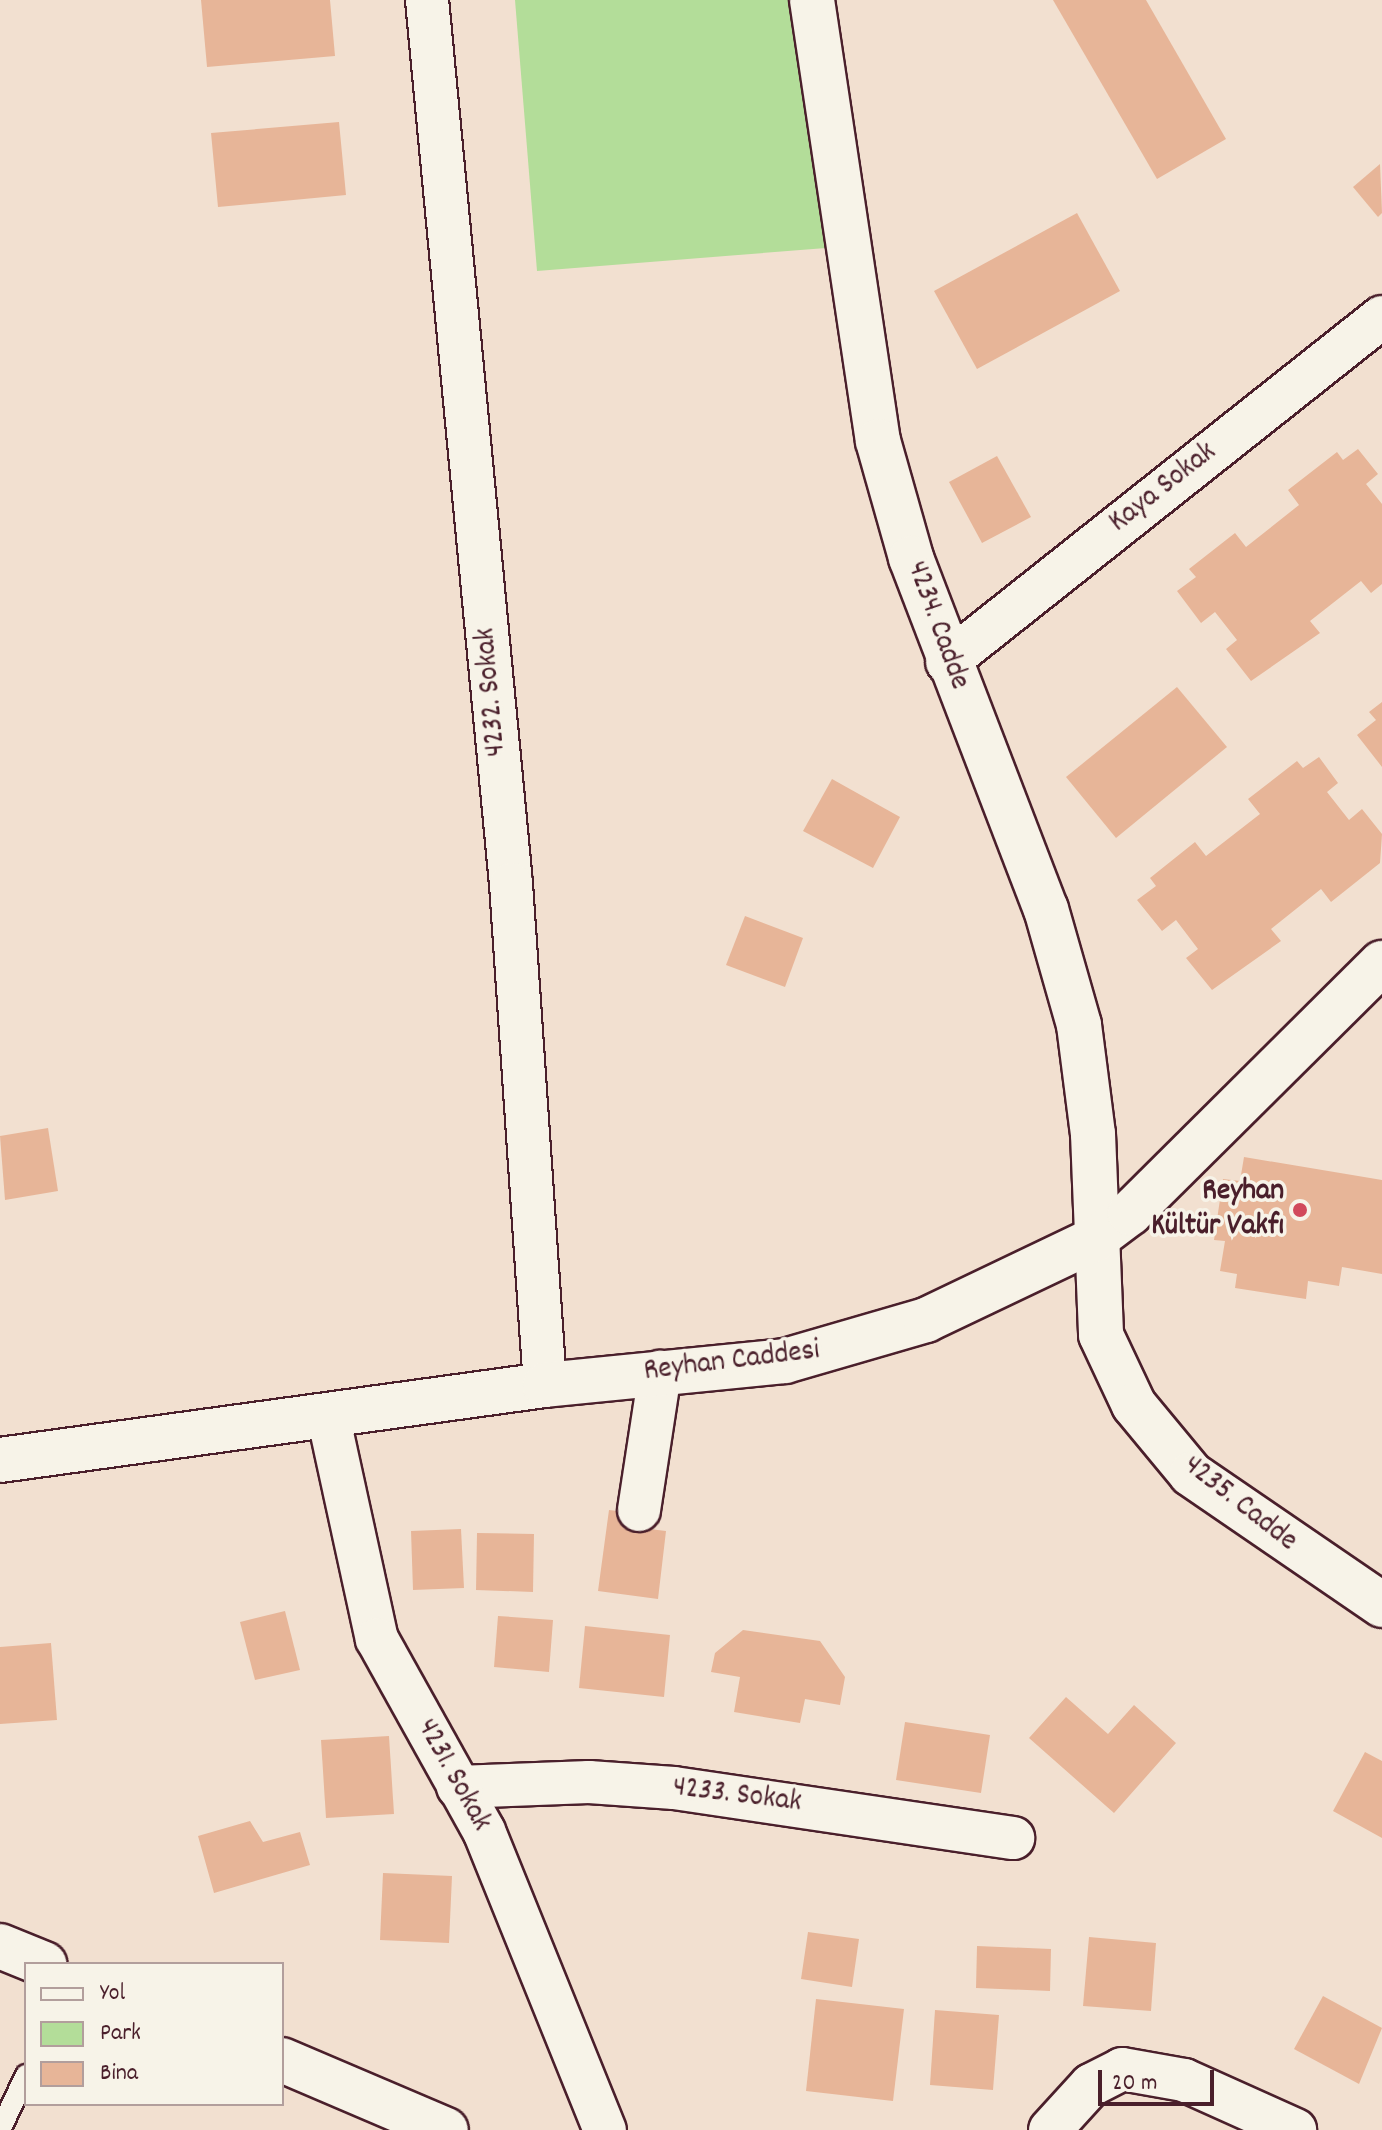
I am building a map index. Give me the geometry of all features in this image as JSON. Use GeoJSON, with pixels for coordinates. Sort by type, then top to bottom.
{"type":"FeatureCollection","features":[{"type":"Feature","properties":{"kind":"street","name":"4232. Sokak"},"geometry":{"type":"LineString","coordinates":[[427,0],[511,884],[545,1385]]}},
{"type":"Feature","properties":{"kind":"street","name":"4234. Cadde"},"geometry":{"type":"LineString","coordinates":[[812,0],[878,441],[947,662],[1065,963],[1087,1068],[1094,1240]]}},
{"type":"Feature","properties":{"kind":"street","name":"Kaya Sokak"},"geometry":{"type":"LineString","coordinates":[[947,662],[1382,317]]}},
{"type":"Feature","properties":{"kind":"street","name":"Reyhan Caddesi"},"geometry":{"type":"LineString","coordinates":[[0,1460],[545,1385],[785,1361],[875,1338],[1094,1240],[1382,963]]}},
{"type":"Feature","properties":{"kind":"street","name":"4235. Cadde"},"geometry":{"type":"LineString","coordinates":[[1094,1240],[1101,1335],[1114,1371],[1159,1439],[1230,1504],[1382,1605]]}},
{"type":"Feature","properties":{"kind":"street"},"geometry":{"type":"LineString","coordinates":[[639,1510],[660,1372]]}},
{"type":"Feature","properties":{"kind":"street","name":"4231. Sokak"},"geometry":{"type":"LineString","coordinates":[[328,1415],[377,1639],[458,1787],[523,1920],[605,2130]]}},
{"type":"Feature","properties":{"kind":"street","name":"4233. Sokak"},"geometry":{"type":"LineString","coordinates":[[458,1787],[575,1781],[674,1788],[1013,1838]]}},
{"type":"Feature","properties":{"kind":"street"},"geometry":{"type":"LineString","coordinates":[[284,2061],[446,2130]]}},
{"type":"Feature","properties":{"kind":"street"},"geometry":{"type":"LineString","coordinates":[[1050,2130],[1091,2085],[1122,2069],[1198,2085],[1295,2130]]}},
{"type":"Feature","properties":{"kind":"lane"},"geometry":{"type":"LineString","coordinates":[[0,2130],[24,2079]]}},
{"type":"Feature","properties":{"kind":"green space"},"geometry":{"type":"Polygon","coordinates":[[[515,0],[789,0],[826,248],[537,271],[515,0]]]}},
{"type":"Feature","properties":{"kind":"building"},"geometry":{"type":"Polygon","coordinates":[[[201,0],[330,0],[335,56],[207,67],[201,0]]]}},
{"type":"Feature","properties":{"kind":"building"},"geometry":{"type":"Polygon","coordinates":[[[1053,0],[1146,0],[1226,139],[1157,179],[1053,0]]]}},
{"type":"Feature","properties":{"kind":"building"},"geometry":{"type":"Polygon","coordinates":[[[339,122],[346,195],[218,207],[211,133],[339,122]]]}},
{"type":"Feature","properties":{"kind":"building"},"geometry":{"type":"Polygon","coordinates":[[[1380,164],[1382,213],[1378,217],[1353,187],[1380,164]]]}},
{"type":"Feature","properties":{"kind":"building"},"geometry":{"type":"Polygon","coordinates":[[[1077,213],[1120,291],[977,369],[934,291],[1077,213]]]}},
{"type":"Feature","properties":{"kind":"building"},"geometry":{"type":"Polygon","coordinates":[[[1358,449],[1378,474],[1366,484],[1382,504],[1382,584],[1371,593],[1361,581],[1310,621],[1320,633],[1251,681],[1226,649],[1237,640],[1215,612],[1201,623],[1177,591],[1196,577],[1189,569],[1235,533],[1246,547],[1299,505],[1288,490],[1337,452],[1343,460],[1358,449]]]}},
{"type":"Feature","properties":{"kind":"building"},"geometry":{"type":"Polygon","coordinates":[[[997,456],[1031,517],[982,543],[949,482],[997,456]]]}},
{"type":"Feature","properties":{"kind":"building"},"geometry":{"type":"Polygon","coordinates":[[[1177,687],[1227,747],[1116,838],[1066,777],[1177,687]]]}},
{"type":"Feature","properties":{"kind":"building"},"geometry":{"type":"Polygon","coordinates":[[[1382,702],[1382,767],[1357,735],[1376,720],[1369,712],[1382,702]]]}},
{"type":"Feature","properties":{"kind":"building"},"geometry":{"type":"Polygon","coordinates":[[[1319,757],[1338,783],[1327,792],[1349,820],[1362,809],[1382,834],[1380,863],[1331,902],[1321,889],[1271,929],[1281,941],[1212,990],[1186,958],[1198,949],[1176,920],[1162,931],[1137,900],[1156,886],[1150,878],[1195,842],[1206,856],[1260,814],[1248,799],[1297,761],[1303,768],[1319,757]]]}},
{"type":"Feature","properties":{"kind":"building"},"geometry":{"type":"Polygon","coordinates":[[[832,779],[900,817],[873,868],[803,831],[832,779]]]}},
{"type":"Feature","properties":{"kind":"building"},"geometry":{"type":"Polygon","coordinates":[[[745,916],[803,938],[785,987],[726,965],[745,916]]]}},
{"type":"Feature","properties":{"kind":"building"},"geometry":{"type":"Polygon","coordinates":[[[48,1128],[58,1191],[5,1200],[0,1136],[48,1128]]]}},
{"type":"Feature","properties":{"kind":"building","name":"Reyhan Kültür Vakfı"},"geometry":{"type":"Polygon","coordinates":[[[1244,1157],[1382,1180],[1382,1274],[1342,1267],[1339,1286],[1308,1281],[1306,1299],[1235,1288],[1237,1274],[1220,1271],[1225,1241],[1214,1240],[1223,1179],[1240,1181],[1244,1157]]]}},
{"type":"Feature","properties":{"kind":"building"},"geometry":{"type":"Polygon","coordinates":[[[609,1510],[635,1513],[633,1527],[666,1531],[658,1599],[598,1591],[609,1510]]]}},
{"type":"Feature","properties":{"kind":"building"},"geometry":{"type":"Polygon","coordinates":[[[461,1529],[464,1588],[413,1590],[411,1531],[461,1529]]]}},
{"type":"Feature","properties":{"kind":"building"},"geometry":{"type":"Polygon","coordinates":[[[477,1533],[534,1534],[533,1592],[476,1590],[477,1533]]]}},
{"type":"Feature","properties":{"kind":"building"},"geometry":{"type":"Polygon","coordinates":[[[285,1611],[300,1670],[255,1680],[240,1622],[285,1611]]]}},
{"type":"Feature","properties":{"kind":"building"},"geometry":{"type":"Polygon","coordinates":[[[498,1616],[553,1620],[549,1672],[494,1667],[498,1616]]]}},
{"type":"Feature","properties":{"kind":"building"},"geometry":{"type":"Polygon","coordinates":[[[585,1626],[670,1635],[664,1697],[579,1688],[585,1626]]]}},
{"type":"Feature","properties":{"kind":"building"},"geometry":{"type":"Polygon","coordinates":[[[743,1630],[820,1641],[845,1677],[840,1705],[805,1699],[800,1723],[734,1712],[740,1677],[711,1672],[715,1653],[743,1630]]]}},
{"type":"Feature","properties":{"kind":"building"},"geometry":{"type":"Polygon","coordinates":[[[51,1643],[57,1720],[0,1724],[0,1647],[51,1643]]]}},
{"type":"Feature","properties":{"kind":"building"},"geometry":{"type":"Polygon","coordinates":[[[1066,1697],[1108,1734],[1134,1705],[1176,1743],[1114,1813],[1029,1738],[1066,1697]]]}},
{"type":"Feature","properties":{"kind":"building"},"geometry":{"type":"Polygon","coordinates":[[[905,1722],[990,1735],[981,1793],[896,1780],[905,1722]]]}},
{"type":"Feature","properties":{"kind":"building"},"geometry":{"type":"Polygon","coordinates":[[[389,1736],[394,1814],[326,1818],[321,1740],[389,1736]]]}},
{"type":"Feature","properties":{"kind":"building"},"geometry":{"type":"Polygon","coordinates":[[[1365,1752],[1382,1761],[1382,1838],[1333,1811],[1365,1752]]]}},
{"type":"Feature","properties":{"kind":"building"},"geometry":{"type":"Polygon","coordinates":[[[250,1821],[263,1842],[300,1832],[310,1865],[214,1893],[198,1836],[250,1821]]]}},
{"type":"Feature","properties":{"kind":"building"},"geometry":{"type":"Polygon","coordinates":[[[383,1873],[452,1876],[449,1943],[380,1940],[383,1873]]]}},
{"type":"Feature","properties":{"kind":"building"},"geometry":{"type":"Polygon","coordinates":[[[808,1932],[859,1939],[852,1987],[801,1979],[808,1932]]]}},
{"type":"Feature","properties":{"kind":"building"},"geometry":{"type":"Polygon","coordinates":[[[1089,1937],[1156,1943],[1151,2011],[1083,2006],[1089,1937]]]}},
{"type":"Feature","properties":{"kind":"building"},"geometry":{"type":"Polygon","coordinates":[[[977,1946],[1051,1949],[1050,1991],[976,1988],[977,1946]]]}},
{"type":"Feature","properties":{"kind":"building"},"geometry":{"type":"Polygon","coordinates":[[[1323,1996],[1382,2028],[1359,2084],[1294,2049],[1323,1996]]]}},
{"type":"Feature","properties":{"kind":"building"},"geometry":{"type":"Polygon","coordinates":[[[816,1999],[904,2009],[893,2101],[806,2091],[816,1999]]]}},
{"type":"Feature","properties":{"kind":"building"},"geometry":{"type":"Polygon","coordinates":[[[935,2010],[999,2015],[993,2090],[930,2085],[935,2010]]]}},
{"type":"Feature","properties":{"kind":"place","name":"Reyhan Kültür Vakfı"},"geometry":{"type":"Point","coordinates":[1300,1210]}}]}
